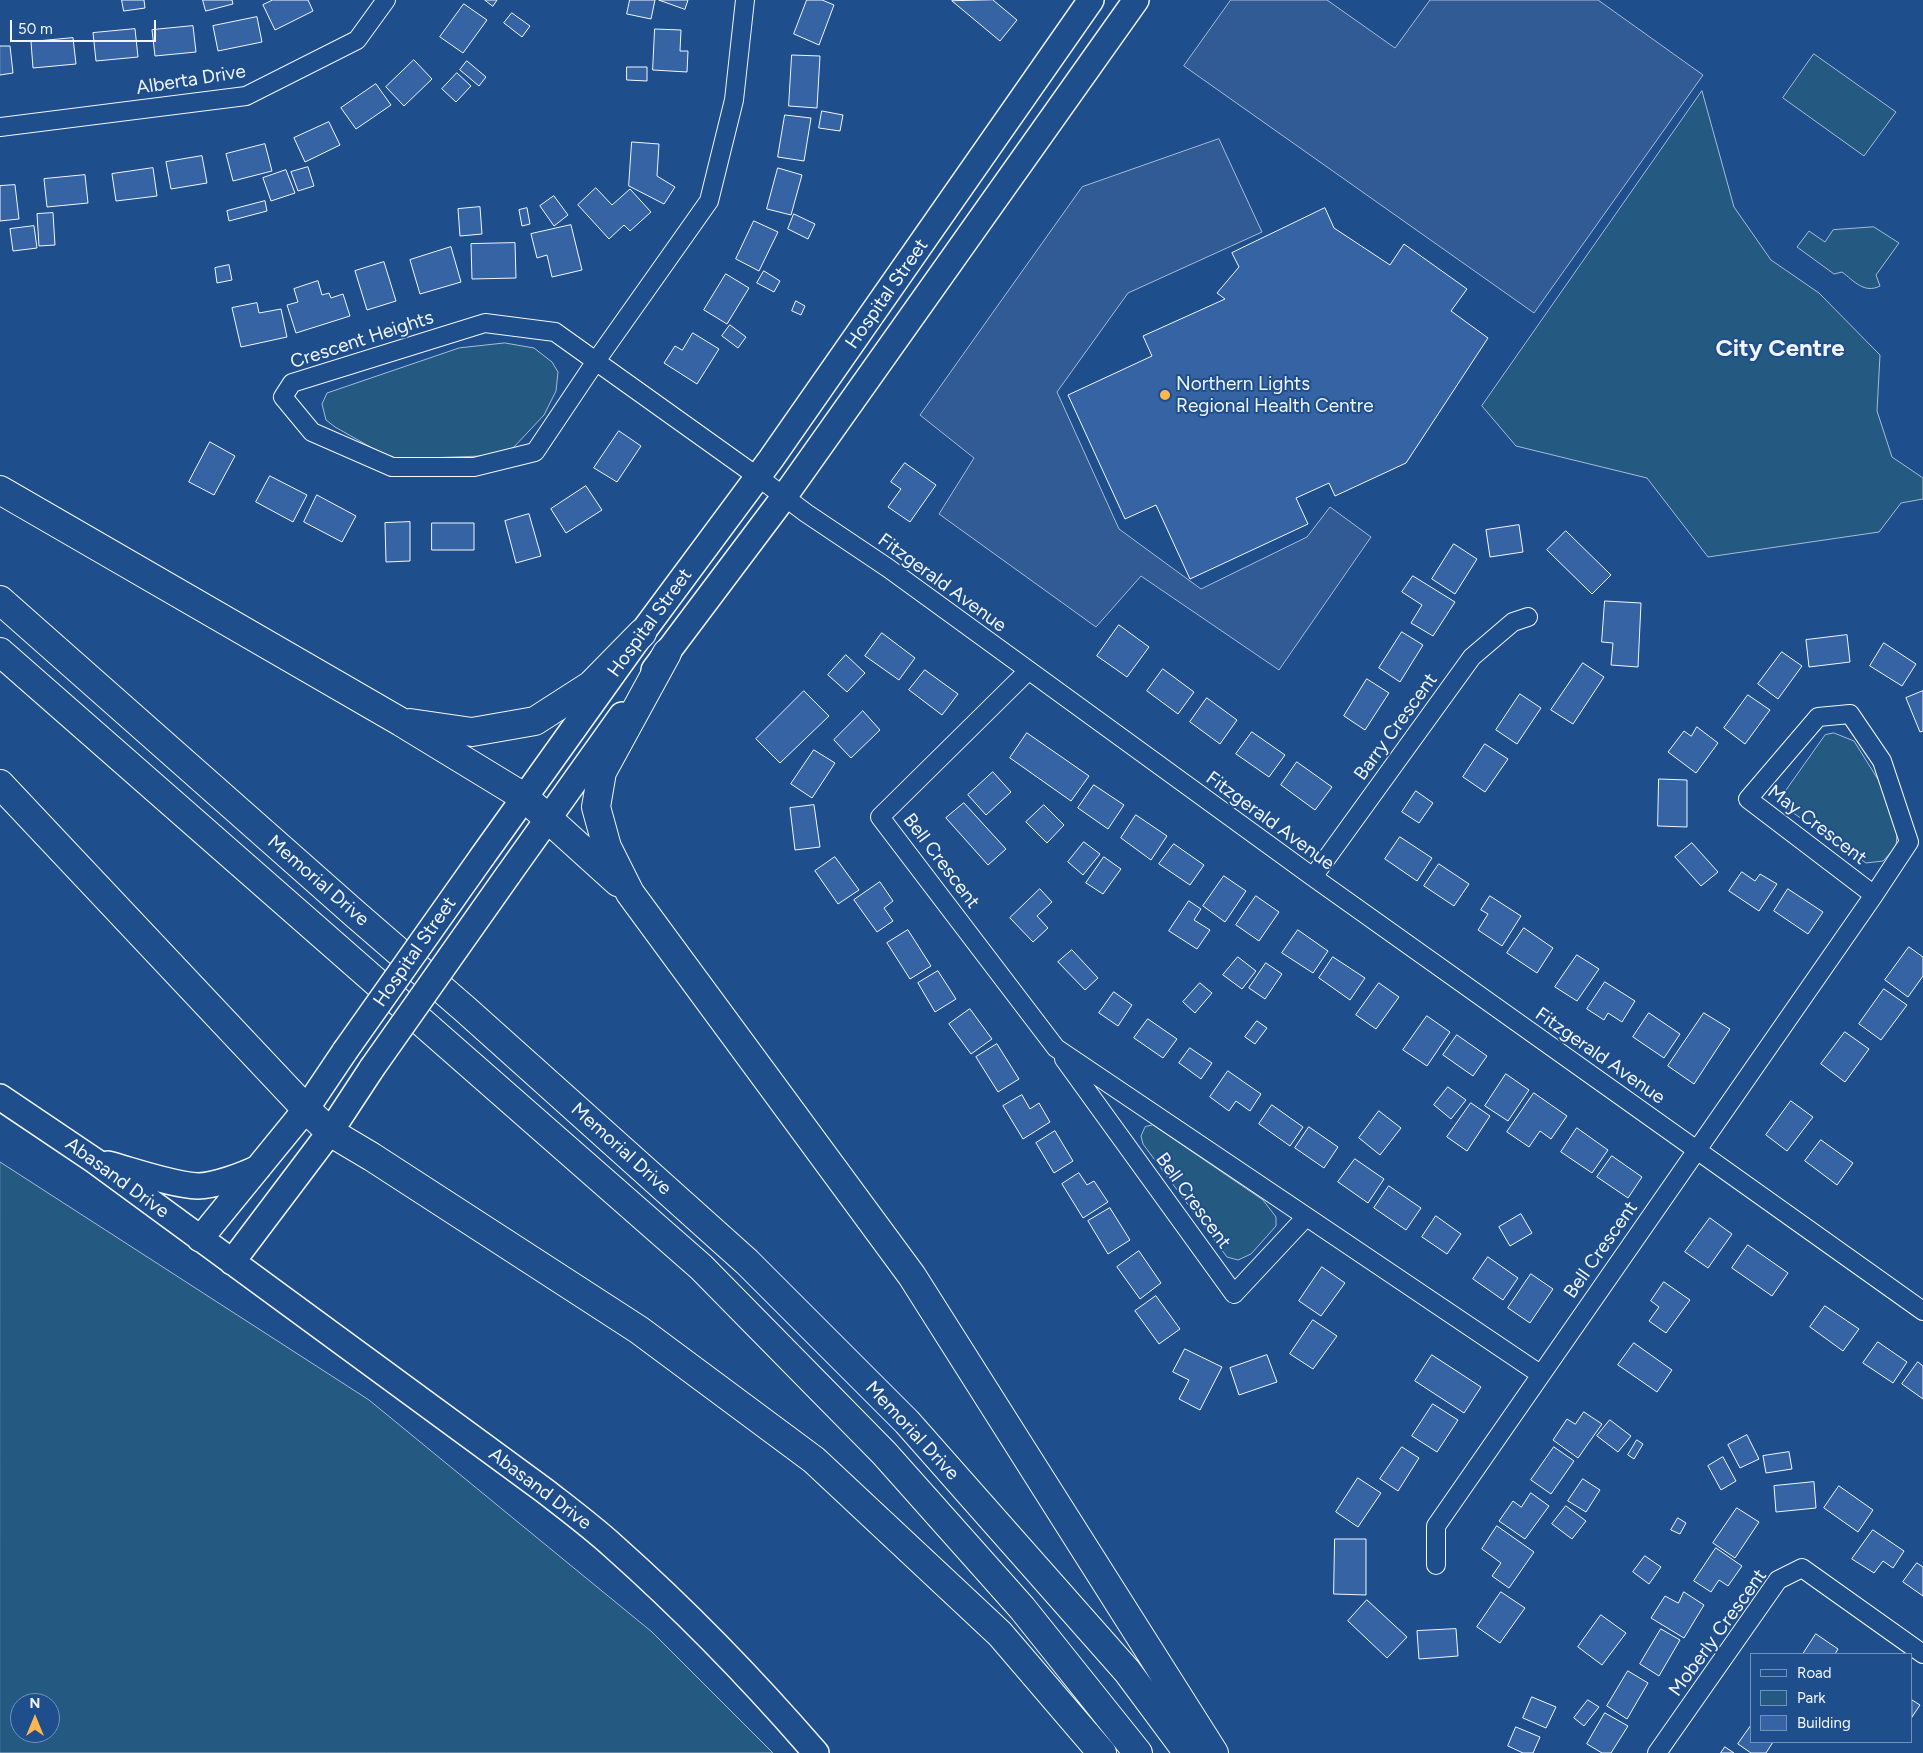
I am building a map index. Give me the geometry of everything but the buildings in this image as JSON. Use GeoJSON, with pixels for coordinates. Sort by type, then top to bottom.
{"type":"FeatureCollection","features":[{"type":"Feature","properties":{"kind":"highway"},"geometry":{"type":"LineString","coordinates":[[0,490],[401,722],[524,797],[630,893]]}},
{"type":"Feature","properties":{"kind":"highway","name":"Memorial Drive"},"geometry":{"type":"LineString","coordinates":[[0,600],[466,1010],[747,1262],[907,1422],[1127,1671],[1188,1753]]}},
{"type":"Feature","properties":{"kind":"highway"},"geometry":{"type":"LineString","coordinates":[[401,722],[472,732],[535,721],[592,685],[642,633]]}},
{"type":"Feature","properties":{"kind":"highway","name":"Memorial Drive"},"geometry":{"type":"LineString","coordinates":[[0,652],[701,1266],[884,1453],[1022,1608],[1138,1753]]}},
{"type":"Feature","properties":{"kind":"highway"},"geometry":{"type":"LineString","coordinates":[[667,653],[602,772],[596,807],[607,847],[630,893],[912,1276],[1214,1753]]}},
{"type":"Feature","properties":{"kind":"highway"},"geometry":{"type":"LineString","coordinates":[[0,784],[306,1109],[330,1132],[372,1157],[639,1330],[814,1460],[1000,1634],[1102,1753]]}},
{"type":"Feature","properties":{"kind":"main road","name":"Hospital Street"},"geometry":{"type":"LineString","coordinates":[[200,1238],[306,1109],[524,797],[642,633],[758,477],[1091,0]]}},
{"type":"Feature","properties":{"kind":"main road","name":"Hospital Street"},"geometry":{"type":"LineString","coordinates":[[330,1132],[372,1068],[548,818],[667,653],[784,497],[1136,0]]}},
{"type":"Feature","properties":{"kind":"main road","name":"Abasand Drive"},"geometry":{"type":"LineString","coordinates":[[0,1097],[96,1161],[545,1490],[612,1545],[673,1601],[731,1659],[816,1753]]}},
{"type":"Feature","properties":{"kind":"main road"},"geometry":{"type":"LineString","coordinates":[[232,1262],[330,1132]]}},
{"type":"Feature","properties":{"kind":"main road"},"geometry":{"type":"LineString","coordinates":[[96,1161],[167,1180],[199,1186],[242,1176],[258,1168]]}},
{"type":"Feature","properties":{"kind":"street","name":"Alberta Drive"},"geometry":{"type":"LineString","coordinates":[[0,127],[246,96],[357,40],[386,0]]}},
{"type":"Feature","properties":{"kind":"street","name":"Crescent Heights"},"geometry":{"type":"LineString","coordinates":[[596,361],[555,332],[484,323],[292,383],[283,398],[312,432],[392,467],[474,466],[535,452],[596,361],[709,202],[734,100],[746,0]]}},
{"type":"Feature","properties":{"kind":"street","name":"Fitzgerald Avenue"},"geometry":{"type":"LineString","coordinates":[[596,361],[784,497],[888,568],[1312,878],[1923,1311]]}},
{"type":"Feature","properties":{"kind":"street","name":"Barry Crescent"},"geometry":{"type":"LineString","coordinates":[[1312,878],[1472,657],[1513,622],[1528,617]]}},
{"type":"Feature","properties":{"kind":"street","name":"Bell Crescent"},"geometry":{"type":"LineString","coordinates":[[1028,671],[880,816],[1056,1048],[1234,1294],[1306,1217]]}},
{"type":"Feature","properties":{"kind":"street","name":"May Crescent"},"geometry":{"type":"LineString","coordinates":[[1697,1151],[1874,895],[1909,842],[1882,760],[1850,714],[1818,717],[1748,799],[1874,895]]}},
{"type":"Feature","properties":{"kind":"street","name":"Bell Crescent"},"geometry":{"type":"LineString","coordinates":[[1056,1048],[1540,1374]]}},
{"type":"Feature","properties":{"kind":"street","name":"Bell Crescent"},"geometry":{"type":"LineString","coordinates":[[1436,1565],[1436,1526],[1697,1151]]}},
{"type":"Feature","properties":{"kind":"street","name":"Moberly Crescent"},"geometry":{"type":"LineString","coordinates":[[1657,1753],[1778,1580],[1802,1568],[1923,1654]]}},
{"type":"Feature","properties":{"kind":"green space"},"geometry":{"type":"Polygon","coordinates":[[[1814,54],[1896,112],[1864,156],[1783,98],[1814,54]]]}},
{"type":"Feature","properties":{"kind":"green space"},"geometry":{"type":"Polygon","coordinates":[[[1702,91],[1734,207],[1771,260],[1819,293],[1880,355],[1877,411],[1892,457],[1923,478],[1923,499],[1901,503],[1879,532],[1708,557],[1647,478],[1516,446],[1482,406],[1702,91]]]}},
{"type":"Feature","properties":{"kind":"green space"},"geometry":{"type":"Polygon","coordinates":[[[1874,227],[1899,243],[1876,275],[1880,286],[1874,288],[1860,285],[1842,272],[1834,274],[1797,247],[1809,231],[1825,242],[1833,230],[1874,227]]]}},
{"type":"Feature","properties":{"kind":"green space"},"geometry":{"type":"Polygon","coordinates":[[[505,343],[534,348],[552,362],[558,372],[556,391],[544,415],[513,448],[482,456],[398,459],[374,449],[326,420],[322,404],[327,393],[459,348],[505,343]]]}},
{"type":"Feature","properties":{"kind":"green space"},"geometry":{"type":"Polygon","coordinates":[[[1834,733],[1854,741],[1884,789],[1897,834],[1896,847],[1883,861],[1866,863],[1789,810],[1785,801],[1786,790],[1825,735],[1834,733]]]}},
{"type":"Feature","properties":{"kind":"green space"},"geometry":{"type":"Polygon","coordinates":[[[1153,1125],[1263,1200],[1276,1217],[1276,1226],[1251,1254],[1238,1260],[1227,1257],[1143,1144],[1141,1136],[1145,1127],[1153,1125]]]}},
{"type":"Feature","properties":{"kind":"green space"},"geometry":{"type":"Polygon","coordinates":[[[0,1162],[369,1400],[652,1632],[773,1753],[0,1753],[0,1162]]]}},
{"type":"Feature","properties":{"kind":"shaded area"},"geometry":{"type":"Polygon","coordinates":[[[1231,0],[1327,0],[1395,48],[1430,0],[1598,0],[1703,75],[1534,313],[1184,66],[1231,0]]]}},
{"type":"Feature","properties":{"kind":"shaded area"},"geometry":{"type":"Polygon","coordinates":[[[1219,139],[1262,232],[1128,293],[1057,392],[1119,529],[1201,589],[1307,537],[1330,507],[1371,537],[1279,670],[1141,576],[1096,627],[939,514],[974,458],[920,415],[1082,187],[1219,139]]]}},
{"type":"Feature","properties":{"kind":"place","name":"Northern Lights Regional Health Centre"},"geometry":{"type":"Point","coordinates":[1165,395]}},
{"type":"Feature","properties":{"kind":"district","name":"City Centre"},"geometry":{"type":"Point","coordinates":[1780,349]}}]}
